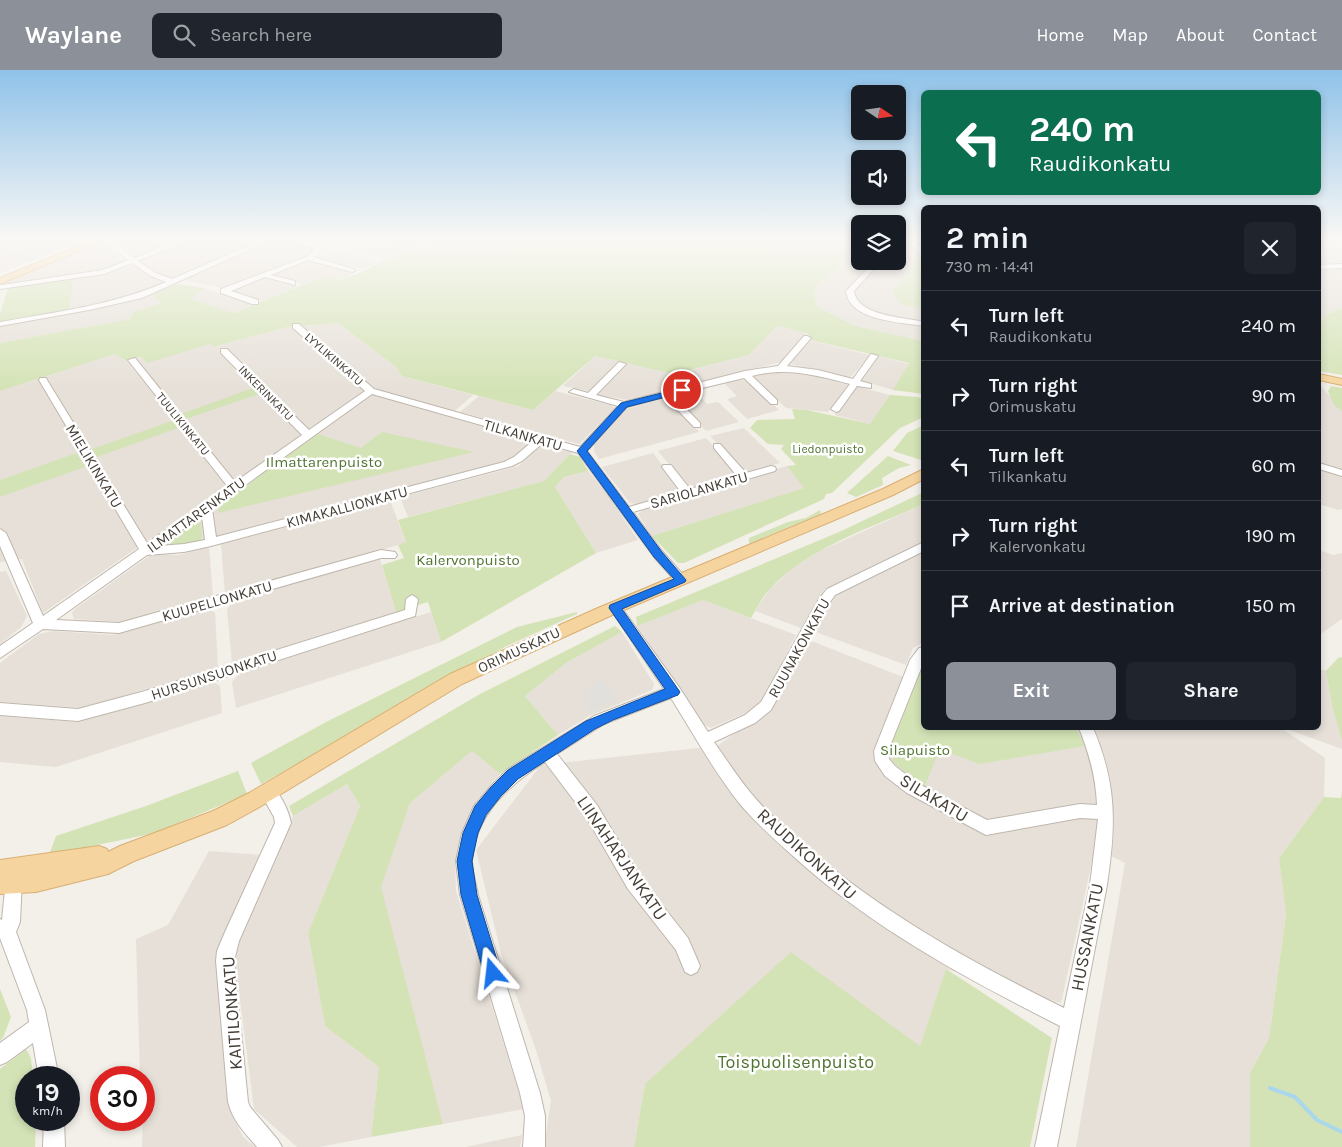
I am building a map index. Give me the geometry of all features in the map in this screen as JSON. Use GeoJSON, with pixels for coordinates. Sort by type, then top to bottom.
{"type":"FeatureCollection","features":[{"type":"Feature","properties":{"kind":"main road"},"geometry":{"type":"LineString","coordinates":[[1321,375],[1342,380]]}},
{"type":"Feature","properties":{"kind":"main road","name":"ORIMUSKATU"},"geometry":{"type":"LineString","coordinates":[[7,876],[72,874],[108,864],[128,853],[220,818],[268,792],[456,679],[614,608],[879,496],[921,475]]}},
{"type":"Feature","properties":{"kind":"street"},"geometry":{"type":"LineString","coordinates":[[0,324],[110,304],[156,289]]}},
{"type":"Feature","properties":{"kind":"street"},"geometry":{"type":"LineString","coordinates":[[228,289],[224,291],[255,302]]}},
{"type":"Feature","properties":{"kind":"street"},"geometry":{"type":"LineString","coordinates":[[852,289],[850,297],[860,310],[921,323]]}},
{"type":"Feature","properties":{"kind":"street","name":"LYYLIKINKATU"},"geometry":{"type":"LineString","coordinates":[[296,326],[371,391]]}},
{"type":"Feature","properties":{"kind":"street"},"geometry":{"type":"LineString","coordinates":[[781,367],[806,338]]}},
{"type":"Feature","properties":{"kind":"street","name":"INKERINKATU"},"geometry":{"type":"LineString","coordinates":[[224,351],[308,436]]}},
{"type":"Feature","properties":{"kind":"street"},"geometry":{"type":"LineString","coordinates":[[836,409],[874,356]]}},
{"type":"Feature","properties":{"kind":"street","name":"TUULIKINKATU"},"geometry":{"type":"LineString","coordinates":[[132,360],[234,488]]}},
{"type":"Feature","properties":{"kind":"street"},"geometry":{"type":"LineString","coordinates":[[590,396],[622,364]]}},
{"type":"Feature","properties":{"kind":"street"},"geometry":{"type":"LineString","coordinates":[[574,392],[624,405],[745,374],[781,367],[868,386]]}},
{"type":"Feature","properties":{"kind":"street"},"geometry":{"type":"LineString","coordinates":[[745,374],[774,402]]}},
{"type":"Feature","properties":{"kind":"street","name":"MIELIKINKATU"},"geometry":{"type":"LineString","coordinates":[[43,380],[146,551]]}},
{"type":"Feature","properties":{"kind":"street","name":"TILKANKATU"},"geometry":{"type":"LineString","coordinates":[[371,391],[582,451],[658,554],[681,580]]}},
{"type":"Feature","properties":{"kind":"street","name":"ILMATTARENKATU"},"geometry":{"type":"LineString","coordinates":[[0,653],[371,391]]}},
{"type":"Feature","properties":{"kind":"street"},"geometry":{"type":"LineString","coordinates":[[667,394],[697,425]]}},
{"type":"Feature","properties":{"kind":"street"},"geometry":{"type":"LineString","coordinates":[[582,451],[624,405]]}},
{"type":"Feature","properties":{"kind":"street","name":"KIMAKALLIONKATU"},"geometry":{"type":"LineString","coordinates":[[146,551],[184,548],[211,542],[508,464],[518,459],[540,440]]}},
{"type":"Feature","properties":{"kind":"street"},"geometry":{"type":"LineString","coordinates":[[717,446],[744,476]]}},
{"type":"Feature","properties":{"kind":"street"},"geometry":{"type":"LineString","coordinates":[[1321,467],[1342,473]]}},
{"type":"Feature","properties":{"kind":"street"},"geometry":{"type":"LineString","coordinates":[[667,468],[688,492]]}},
{"type":"Feature","properties":{"kind":"street","name":"SARIOLANKATU"},"geometry":{"type":"LineString","coordinates":[[626,511],[771,469]]}},
{"type":"Feature","properties":{"kind":"street"},"geometry":{"type":"LineString","coordinates":[[206,508],[211,542]]}},
{"type":"Feature","properties":{"kind":"street"},"geometry":{"type":"LineString","coordinates":[[0,533],[40,624]]}},
{"type":"Feature","properties":{"kind":"street","name":"RUUNAKONKATU"},"geometry":{"type":"LineString","coordinates":[[705,740],[750,719],[766,706],[825,599],[831,592],[921,547]]}},
{"type":"Feature","properties":{"kind":"street","name":"KUUPELLONKATU"},"geometry":{"type":"LineString","coordinates":[[40,624],[119,628],[381,554],[391,555]]}},
{"type":"Feature","properties":{"kind":"street","name":"HURSUNSUONKATU"},"geometry":{"type":"LineString","coordinates":[[0,710],[78,715],[146,697],[411,613],[412,599]]}},
{"type":"Feature","properties":{"kind":"street","name":"RAUDIKONKATU"},"geometry":{"type":"LineString","coordinates":[[614,608],[674,692],[723,768],[754,807],[806,858],[862,903],[912,938],[979,976],[1071,1021]]}},
{"type":"Feature","properties":{"kind":"street","name":"SILAKATU"},"geometry":{"type":"LineString","coordinates":[[921,655],[917,660],[881,751],[882,761],[890,771],[934,802],[986,828],[1080,811],[1094,811],[1106,814]]}},
{"type":"Feature","properties":{"kind":"street"},"geometry":{"type":"LineString","coordinates":[[534,1147],[535,1116],[530,1092],[469,895],[464,861],[470,833],[480,811],[513,774],[600,720],[674,692]]}},
{"type":"Feature","properties":{"kind":"street","name":"HUSSANKATU"},"geometry":{"type":"LineString","coordinates":[[1046,1147],[1105,850],[1106,814],[1101,767],[1096,749],[1087,730]]}},
{"type":"Feature","properties":{"kind":"street","name":"LIINAHARJANKATU"},"geometry":{"type":"LineString","coordinates":[[547,754],[591,810],[634,883],[682,944],[691,966]]}},
{"type":"Feature","properties":{"kind":"street","name":"KAITILONKATU"},"geometry":{"type":"LineString","coordinates":[[268,792],[282,816],[283,823],[231,938],[225,961],[238,1102],[241,1114],[271,1147]]}},
{"type":"Feature","properties":{"kind":"street"},"geometry":{"type":"LineString","coordinates":[[7,876],[11,922],[4,930],[36,1010],[47,1066]]}},
{"type":"Feature","properties":{"kind":"street"},"geometry":{"type":"LineString","coordinates":[[0,1055],[39,1026]]}},
{"type":"Feature","properties":{"kind":"street"},"geometry":{"type":"LineString","coordinates":[[54,1131],[54,1147]]}},
{"type":"Feature","properties":{"kind":"shaded area"},"geometry":{"type":"Polygon","coordinates":[[[72,289],[166,289],[153,295],[161,303],[133,312],[130,319],[0,343],[0,326],[69,314],[72,289]]]}},
{"type":"Feature","properties":{"kind":"shaded area"},"geometry":{"type":"Polygon","coordinates":[[[202,289],[208,289],[254,304],[232,313],[190,299],[202,289]]]}},
{"type":"Feature","properties":{"kind":"shaded area"},"geometry":{"type":"Polygon","coordinates":[[[234,289],[291,289],[261,301],[230,291],[234,289]]]}},
{"type":"Feature","properties":{"kind":"shaded area"},"geometry":{"type":"Polygon","coordinates":[[[816,289],[921,289],[921,340],[855,326],[817,308],[814,294],[816,289]]]}},
{"type":"Feature","properties":{"kind":"shaded area"},"geometry":{"type":"Polygon","coordinates":[[[1321,289],[1342,289],[1342,308],[1328,314],[1321,321],[1321,289]]]}},
{"type":"Feature","properties":{"kind":"shaded area"},"geometry":{"type":"Polygon","coordinates":[[[338,323],[396,367],[402,376],[473,395],[449,416],[502,432],[529,443],[511,461],[201,541],[151,538],[43,613],[22,559],[0,562],[0,391],[115,354],[126,361],[210,344],[214,347],[288,327],[338,323]]]}},
{"type":"Feature","properties":{"kind":"shaded area"},"geometry":{"type":"Polygon","coordinates":[[[777,326],[807,333],[781,362],[698,383],[687,371],[749,355],[777,326]]]}},
{"type":"Feature","properties":{"kind":"shaded area"},"geometry":{"type":"Polygon","coordinates":[[[809,340],[870,355],[849,379],[791,364],[789,362],[809,340]]]}},
{"type":"Feature","properties":{"kind":"shaded area"},"geometry":{"type":"Polygon","coordinates":[[[595,356],[621,362],[589,391],[563,386],[595,356]]]}},
{"type":"Feature","properties":{"kind":"shaded area"},"geometry":{"type":"Polygon","coordinates":[[[878,356],[909,364],[893,390],[860,380],[878,356]]]}},
{"type":"Feature","properties":{"kind":"shaded area"},"geometry":{"type":"Polygon","coordinates":[[[628,363],[678,375],[688,385],[628,400],[598,395],[628,363]]]}},
{"type":"Feature","properties":{"kind":"shaded area"},"geometry":{"type":"Polygon","coordinates":[[[774,371],[794,371],[848,385],[828,412],[786,408],[752,377],[752,375],[774,371]]]}},
{"type":"Feature","properties":{"kind":"shaded area"},"geometry":{"type":"Polygon","coordinates":[[[739,379],[746,381],[779,410],[747,419],[727,399],[737,396],[724,383],[739,379]]]}},
{"type":"Feature","properties":{"kind":"shaded area"},"geometry":{"type":"Polygon","coordinates":[[[1321,386],[1342,410],[1342,509],[1338,510],[1321,505],[1321,386]]]}},
{"type":"Feature","properties":{"kind":"shaded area"},"geometry":{"type":"Polygon","coordinates":[[[858,387],[890,395],[870,424],[835,415],[854,388],[858,387]]]}},
{"type":"Feature","properties":{"kind":"shaded area"},"geometry":{"type":"Polygon","coordinates":[[[694,390],[707,404],[718,402],[739,422],[706,431],[675,397],[694,390]]]}},
{"type":"Feature","properties":{"kind":"shaded area"},"geometry":{"type":"Polygon","coordinates":[[[555,391],[610,405],[615,408],[579,444],[460,412],[479,396],[533,410],[555,391]]]}},
{"type":"Feature","properties":{"kind":"shaded area"},"geometry":{"type":"Polygon","coordinates":[[[664,398],[668,399],[699,432],[599,459],[594,451],[594,445],[627,409],[664,398]]]}},
{"type":"Feature","properties":{"kind":"shaded area"},"geometry":{"type":"Polygon","coordinates":[[[744,428],[780,463],[746,473],[710,436],[744,428]]]}},
{"type":"Feature","properties":{"kind":"shaded area"},"geometry":{"type":"Polygon","coordinates":[[[706,438],[736,472],[735,474],[694,487],[688,487],[658,451],[706,438]]]}},
{"type":"Feature","properties":{"kind":"shaded area"},"geometry":{"type":"Polygon","coordinates":[[[538,446],[572,452],[544,481],[408,517],[400,497],[519,466],[538,446]]]}},
{"type":"Feature","properties":{"kind":"shaded area"},"geometry":{"type":"Polygon","coordinates":[[[653,453],[681,490],[637,504],[630,503],[602,467],[653,453]]]}},
{"type":"Feature","properties":{"kind":"shaded area"},"geometry":{"type":"Polygon","coordinates":[[[787,466],[805,488],[652,536],[638,514],[647,507],[787,466]]]}},
{"type":"Feature","properties":{"kind":"shaded area"},"geometry":{"type":"Polygon","coordinates":[[[588,471],[607,494],[638,540],[596,553],[555,487],[564,477],[588,471]]]}},
{"type":"Feature","properties":{"kind":"shaded area"},"geometry":{"type":"Polygon","coordinates":[[[390,500],[406,543],[225,593],[221,544],[390,500]]]}},
{"type":"Feature","properties":{"kind":"shaded area"},"geometry":{"type":"Polygon","coordinates":[[[921,505],[921,542],[825,589],[801,628],[755,611],[769,590],[793,568],[820,551],[921,505]]]}},
{"type":"Feature","properties":{"kind":"shaded area"},"geometry":{"type":"Polygon","coordinates":[[[209,547],[213,596],[121,622],[74,619],[72,613],[75,609],[152,554],[179,555],[209,547]]]}},
{"type":"Feature","properties":{"kind":"shaded area"},"geometry":{"type":"Polygon","coordinates":[[[1321,551],[1333,555],[1342,553],[1342,619],[1321,634],[1321,551]]]}},
{"type":"Feature","properties":{"kind":"shaded area"},"geometry":{"type":"Polygon","coordinates":[[[921,552],[921,644],[913,648],[906,665],[813,631],[833,596],[921,552]]]}},
{"type":"Feature","properties":{"kind":"shaded area"},"geometry":{"type":"Polygon","coordinates":[[[380,559],[396,612],[232,663],[227,609],[234,601],[380,559]]]}},
{"type":"Feature","properties":{"kind":"shaded area"},"geometry":{"type":"Polygon","coordinates":[[[6,571],[27,616],[21,627],[0,644],[0,572],[6,571]]]}},
{"type":"Feature","properties":{"kind":"shaded area"},"geometry":{"type":"Polygon","coordinates":[[[703,600],[796,635],[763,699],[752,710],[711,728],[700,723],[637,626],[703,600]]]}},
{"type":"Feature","properties":{"kind":"shaded area"},"geometry":{"type":"Polygon","coordinates":[[[207,608],[215,613],[218,667],[84,708],[0,702],[0,663],[39,634],[53,631],[113,635],[207,608]]]}},
{"type":"Feature","properties":{"kind":"shaded area"},"geometry":{"type":"Polygon","coordinates":[[[431,612],[441,642],[236,708],[232,682],[241,672],[431,612]]]}},
{"type":"Feature","properties":{"kind":"shaded area"},"geometry":{"type":"Polygon","coordinates":[[[622,632],[654,684],[652,690],[589,716],[558,735],[525,696],[566,663],[622,632]]]}},
{"type":"Feature","properties":{"kind":"shaded area"},"geometry":{"type":"Polygon","coordinates":[[[809,640],[918,683],[921,706],[921,730],[1284,730],[1325,758],[1324,797],[1279,858],[1286,915],[1269,1038],[1250,1073],[1250,1147],[1076,1147],[1125,863],[1095,848],[1061,1003],[946,969],[921,1046],[645,1084],[634,1147],[544,1147],[551,1101],[536,1050],[501,953],[476,850],[541,765],[717,746],[775,705],[809,640]]]}},
{"type":"Feature","properties":{"kind":"shaded area"},"geometry":{"type":"Polygon","coordinates":[[[1321,670],[1326,671],[1332,706],[1342,741],[1342,749],[1290,730],[1321,730],[1321,670]]]}},
{"type":"Feature","properties":{"kind":"shaded area"},"geometry":{"type":"Polygon","coordinates":[[[602,678],[615,698],[592,712],[582,697],[602,678]]]}},
{"type":"Feature","properties":{"kind":"shaded area"},"geometry":{"type":"Polygon","coordinates":[[[212,681],[220,686],[222,713],[56,767],[0,762],[0,716],[78,722],[212,681]]]}},
{"type":"Feature","properties":{"kind":"shaded area"},"geometry":{"type":"Polygon","coordinates":[[[472,751],[500,774],[477,800],[467,820],[455,863],[456,891],[524,1109],[443,1124],[380,887],[410,803],[472,751]]]}},
{"type":"Feature","properties":{"kind":"shaded area"},"geometry":{"type":"Polygon","coordinates":[[[347,784],[360,806],[308,933],[325,1026],[379,1067],[371,1137],[319,1147],[297,1147],[254,1109],[234,953],[293,816],[347,784]]]}},
{"type":"Feature","properties":{"kind":"shaded area"},"geometry":{"type":"Polygon","coordinates":[[[209,851],[261,855],[226,931],[216,961],[231,1113],[243,1137],[255,1147],[142,1147],[142,1131],[155,1131],[155,1066],[140,1066],[136,939],[168,925],[209,851]]]}},
{"type":"Feature","properties":{"kind":"shaded area"},"geometry":{"type":"Polygon","coordinates":[[[522,1135],[520,1147],[466,1147],[522,1135]]]}},
{"type":"Feature","properties":{"kind":"green space"},"geometry":{"type":"Polygon","coordinates":[[[8,289],[72,289],[69,310],[0,322],[0,314],[8,289]]]}},
{"type":"Feature","properties":{"kind":"green space"},"geometry":{"type":"Polygon","coordinates":[[[166,289],[203,289],[191,299],[233,313],[292,289],[816,289],[814,294],[817,307],[855,326],[921,340],[921,394],[893,390],[909,363],[810,340],[807,333],[777,326],[749,355],[674,374],[595,356],[533,410],[402,376],[396,367],[338,323],[288,327],[213,347],[210,344],[147,363],[141,357],[126,361],[115,354],[0,391],[0,343],[130,319],[133,312],[161,303],[152,295],[166,289]]]}},
{"type":"Feature","properties":{"kind":"green space"},"geometry":{"type":"Polygon","coordinates":[[[894,289],[921,289],[921,308],[901,304],[892,292],[894,289]]]}},
{"type":"Feature","properties":{"kind":"green space"},"geometry":{"type":"Polygon","coordinates":[[[1342,308],[1342,375],[1321,371],[1321,321],[1328,314],[1342,308]]]}},
{"type":"Feature","properties":{"kind":"green space"},"geometry":{"type":"Polygon","coordinates":[[[1331,386],[1342,388],[1342,411],[1334,405],[1328,391],[1331,386]]]}},
{"type":"Feature","properties":{"kind":"green space"},"geometry":{"type":"Polygon","coordinates":[[[253,388],[259,394],[186,419],[181,414],[253,388]]]}},
{"type":"Feature","properties":{"kind":"green space","name":"Liedonpuisto"},"geometry":{"type":"Polygon","coordinates":[[[890,395],[921,398],[921,418],[900,428],[832,493],[826,494],[824,499],[684,563],[678,563],[652,536],[804,488],[787,466],[796,465],[781,449],[784,445],[768,444],[750,428],[757,420],[795,419],[792,409],[807,410],[870,424],[890,395]]]}},
{"type":"Feature","properties":{"kind":"green space"},"geometry":{"type":"Polygon","coordinates":[[[172,421],[178,428],[97,457],[92,449],[172,421]]]}},
{"type":"Feature","properties":{"kind":"green space"},"geometry":{"type":"Polygon","coordinates":[[[921,426],[921,460],[893,451],[907,433],[921,426]]]}},
{"type":"Feature","properties":{"kind":"green space","name":"Ilmattarenpuisto"},"geometry":{"type":"Polygon","coordinates":[[[382,432],[474,452],[218,513],[219,505],[318,434],[361,448],[382,432]]]}},
{"type":"Feature","properties":{"kind":"green space"},"geometry":{"type":"Polygon","coordinates":[[[77,453],[85,467],[0,497],[0,480],[77,453]]]}},
{"type":"Feature","properties":{"kind":"green space","name":"Kalervonpuisto"},"geometry":{"type":"Polygon","coordinates":[[[570,454],[580,457],[588,471],[564,477],[555,487],[596,553],[441,642],[428,602],[396,612],[382,565],[404,558],[398,545],[406,542],[398,520],[544,481],[570,454]]]}},
{"type":"Feature","properties":{"kind":"green space"},"geometry":{"type":"Polygon","coordinates":[[[888,456],[911,465],[899,468],[882,478],[883,485],[856,497],[847,493],[888,456]]]}},
{"type":"Feature","properties":{"kind":"green space"},"geometry":{"type":"Polygon","coordinates":[[[921,493],[921,505],[842,539],[803,561],[770,589],[751,618],[703,600],[637,626],[636,617],[839,532],[921,493]]]}},
{"type":"Feature","properties":{"kind":"green space"},"geometry":{"type":"Polygon","coordinates":[[[820,510],[821,514],[749,544],[749,538],[788,522],[806,518],[820,510]]]}},
{"type":"Feature","properties":{"kind":"green space"},"geometry":{"type":"Polygon","coordinates":[[[200,518],[202,537],[198,543],[164,546],[163,542],[192,521],[200,518]]]}},
{"type":"Feature","properties":{"kind":"green space"},"geometry":{"type":"Polygon","coordinates":[[[577,612],[577,614],[507,646],[261,784],[251,763],[328,721],[517,627],[577,612]]]}},
{"type":"Feature","properties":{"kind":"green space"},"geometry":{"type":"Polygon","coordinates":[[[615,626],[622,632],[566,663],[525,696],[558,735],[500,774],[472,751],[410,803],[381,887],[443,1124],[371,1137],[379,1067],[325,1026],[308,933],[360,806],[347,784],[293,816],[289,806],[480,694],[615,626]]]}},
{"type":"Feature","properties":{"kind":"green space"},"geometry":{"type":"Polygon","coordinates":[[[1342,657],[1342,741],[1332,706],[1326,671],[1338,658],[1342,657]]]}},
{"type":"Feature","properties":{"kind":"green space","name":"Silapuisto"},"geometry":{"type":"Polygon","coordinates":[[[921,664],[921,730],[1077,730],[1085,746],[979,764],[940,749],[924,788],[893,762],[890,744],[921,664]]]}},
{"type":"Feature","properties":{"kind":"green space"},"geometry":{"type":"Polygon","coordinates":[[[238,771],[247,794],[155,833],[49,855],[56,836],[146,806],[238,771]]]}},
{"type":"Feature","properties":{"kind":"green space"},"geometry":{"type":"Polygon","coordinates":[[[1342,791],[1342,1147],[1250,1147],[1250,1073],[1269,1038],[1286,915],[1279,858],[1324,797],[1341,798],[1342,791]]]}},
{"type":"Feature","properties":{"kind":"green space","name":"Toispuolisenpuisto"},"geometry":{"type":"Polygon","coordinates":[[[791,952],[920,1046],[946,969],[1052,1038],[1030,1147],[634,1147],[645,1084],[791,952]]]}},
{"type":"Feature","properties":{"kind":"green space"},"geometry":{"type":"Polygon","coordinates":[[[0,989],[11,1017],[0,1041],[0,989]]]}},
{"type":"Feature","properties":{"kind":"green space"},"geometry":{"type":"Polygon","coordinates":[[[26,1049],[31,1058],[32,1066],[15,1066],[15,1131],[36,1131],[35,1147],[0,1147],[0,1069],[26,1049]]]}},
{"type":"Feature","properties":{"kind":"waterway"},"geometry":{"type":"LineString","coordinates":[[1270,1088],[1295,1097],[1317,1120],[1342,1132]]}},
{"type":"Feature","properties":{"kind":"route"},"geometry":{"type":"LineString","coordinates":[[493,973],[469,895],[464,861],[470,833],[480,811],[513,774],[590,725],[639,704],[674,692],[614,608],[681,580],[658,554],[582,451],[624,405],[682,390]]}}]}
